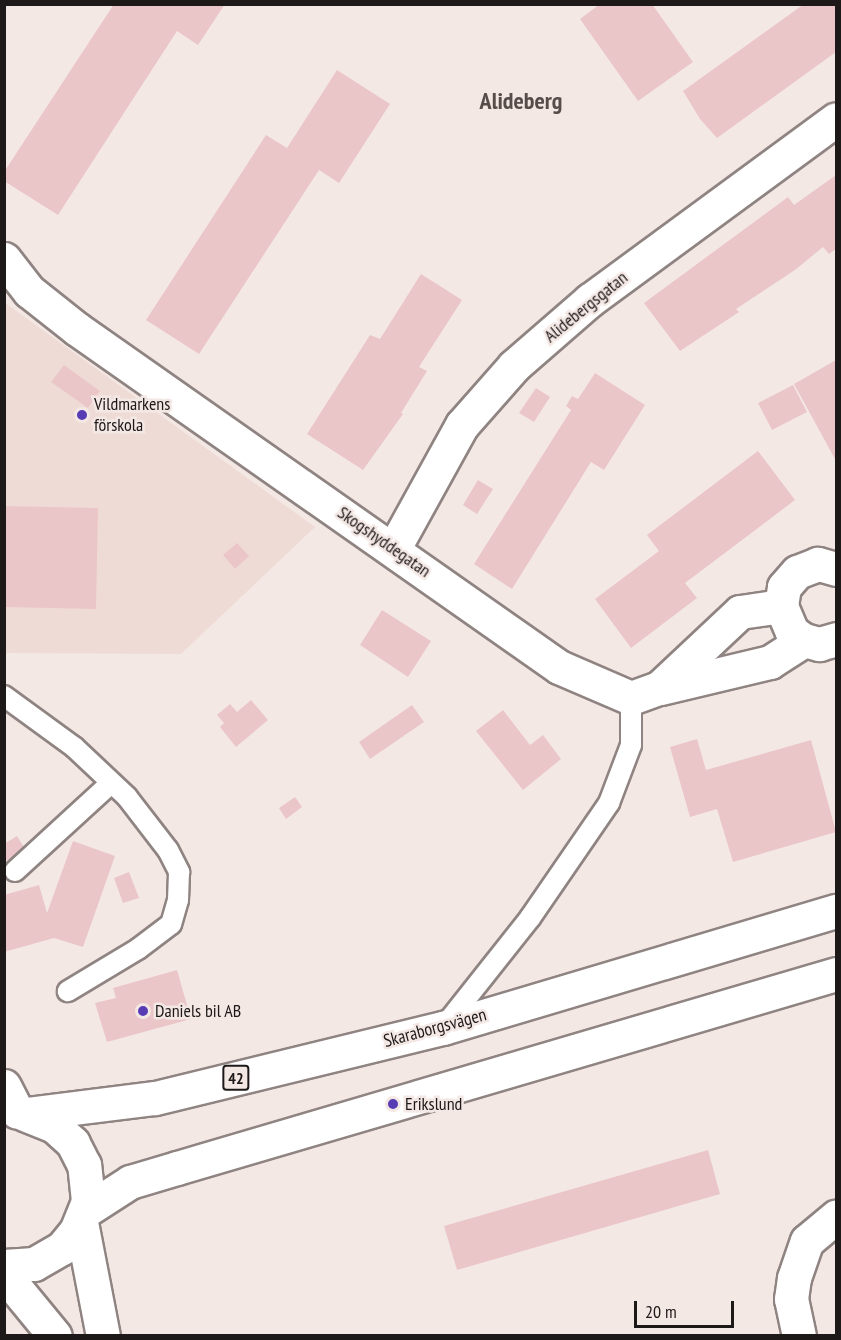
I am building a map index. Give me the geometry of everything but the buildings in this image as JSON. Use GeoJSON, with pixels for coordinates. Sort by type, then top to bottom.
{"type":"FeatureCollection","features":[{"type":"Feature","properties":{"kind":"street","name":"Alidebergsgatan"},"geometry":{"type":"LineString","coordinates":[[394,548],[462,425],[514,366],[590,300],[837,119]]}},
{"type":"Feature","properties":{"kind":"street","name":"Skogshyddegatan"},"geometry":{"type":"LineString","coordinates":[[4,259],[29,291],[77,329],[394,548],[559,667],[645,693]]}},
{"type":"Feature","properties":{"kind":"street"},"geometry":{"type":"LineString","coordinates":[[824,646],[788,626],[781,606],[789,579],[821,568],[837,548]]}},
{"type":"Feature","properties":{"kind":"street"},"geometry":{"type":"LineString","coordinates":[[645,693],[740,612],[781,606]]}},
{"type":"Feature","properties":{"kind":"street"},"geometry":{"type":"LineString","coordinates":[[645,693],[824,646]]}},
{"type":"Feature","properties":{"kind":"street","name":"Skaraborgsvägen"},"geometry":{"type":"LineString","coordinates":[[13,1106],[154,1098],[443,1028],[837,911]]}},
{"type":"Feature","properties":{"kind":"street"},"geometry":{"type":"LineString","coordinates":[[4,1266],[34,1264],[53,1255],[70,1240],[83,1217],[130,1182],[837,974]]}},
{"type":"Feature","properties":{"kind":"street","name":"42"},"geometry":{"type":"LineString","coordinates":[[13,1106],[54,1126],[80,1154],[88,1190],[83,1217]]}},
{"type":"Feature","properties":{"kind":"street"},"geometry":{"type":"LineString","coordinates":[[83,1217],[104,1335]]}},
{"type":"Feature","properties":{"kind":"street"},"geometry":{"type":"LineString","coordinates":[[798,1335],[790,1299],[794,1278],[807,1241],[835,1224]]}},
{"type":"Feature","properties":{"kind":"street"},"geometry":{"type":"LineString","coordinates":[[4,1274],[55,1335]]}},
{"type":"Feature","properties":{"kind":"lane"},"geometry":{"type":"LineString","coordinates":[[443,1028],[530,918],[609,803],[631,745],[645,693]]}},
{"type":"Feature","properties":{"kind":"lane"},"geometry":{"type":"LineString","coordinates":[[4,696],[74,747],[111,783],[168,849],[179,872],[178,900],[171,924],[138,949],[68,991]]}},
{"type":"Feature","properties":{"kind":"lane"},"geometry":{"type":"LineString","coordinates":[[15,871],[111,783]]}},
{"type":"Feature","properties":{"kind":"shaded area","name":"Vildmarkens förskola"},"geometry":{"type":"Polygon","coordinates":[[[4,302],[315,527],[181,654],[5,653],[4,302]]]}},
{"type":"Feature","properties":{"kind":"place","name":"Vildmarkens förskola"},"geometry":{"type":"Point","coordinates":[82,415]}},
{"type":"Feature","properties":{"kind":"place","name":"Daniels bil AB"},"geometry":{"type":"Point","coordinates":[143,1011]}},
{"type":"Feature","properties":{"kind":"place","name":"Erikslund"},"geometry":{"type":"Point","coordinates":[393,1104]}},
{"type":"Feature","properties":{"kind":"district","name":"Alideberg"},"geometry":{"type":"Point","coordinates":[521,101]}}]}
